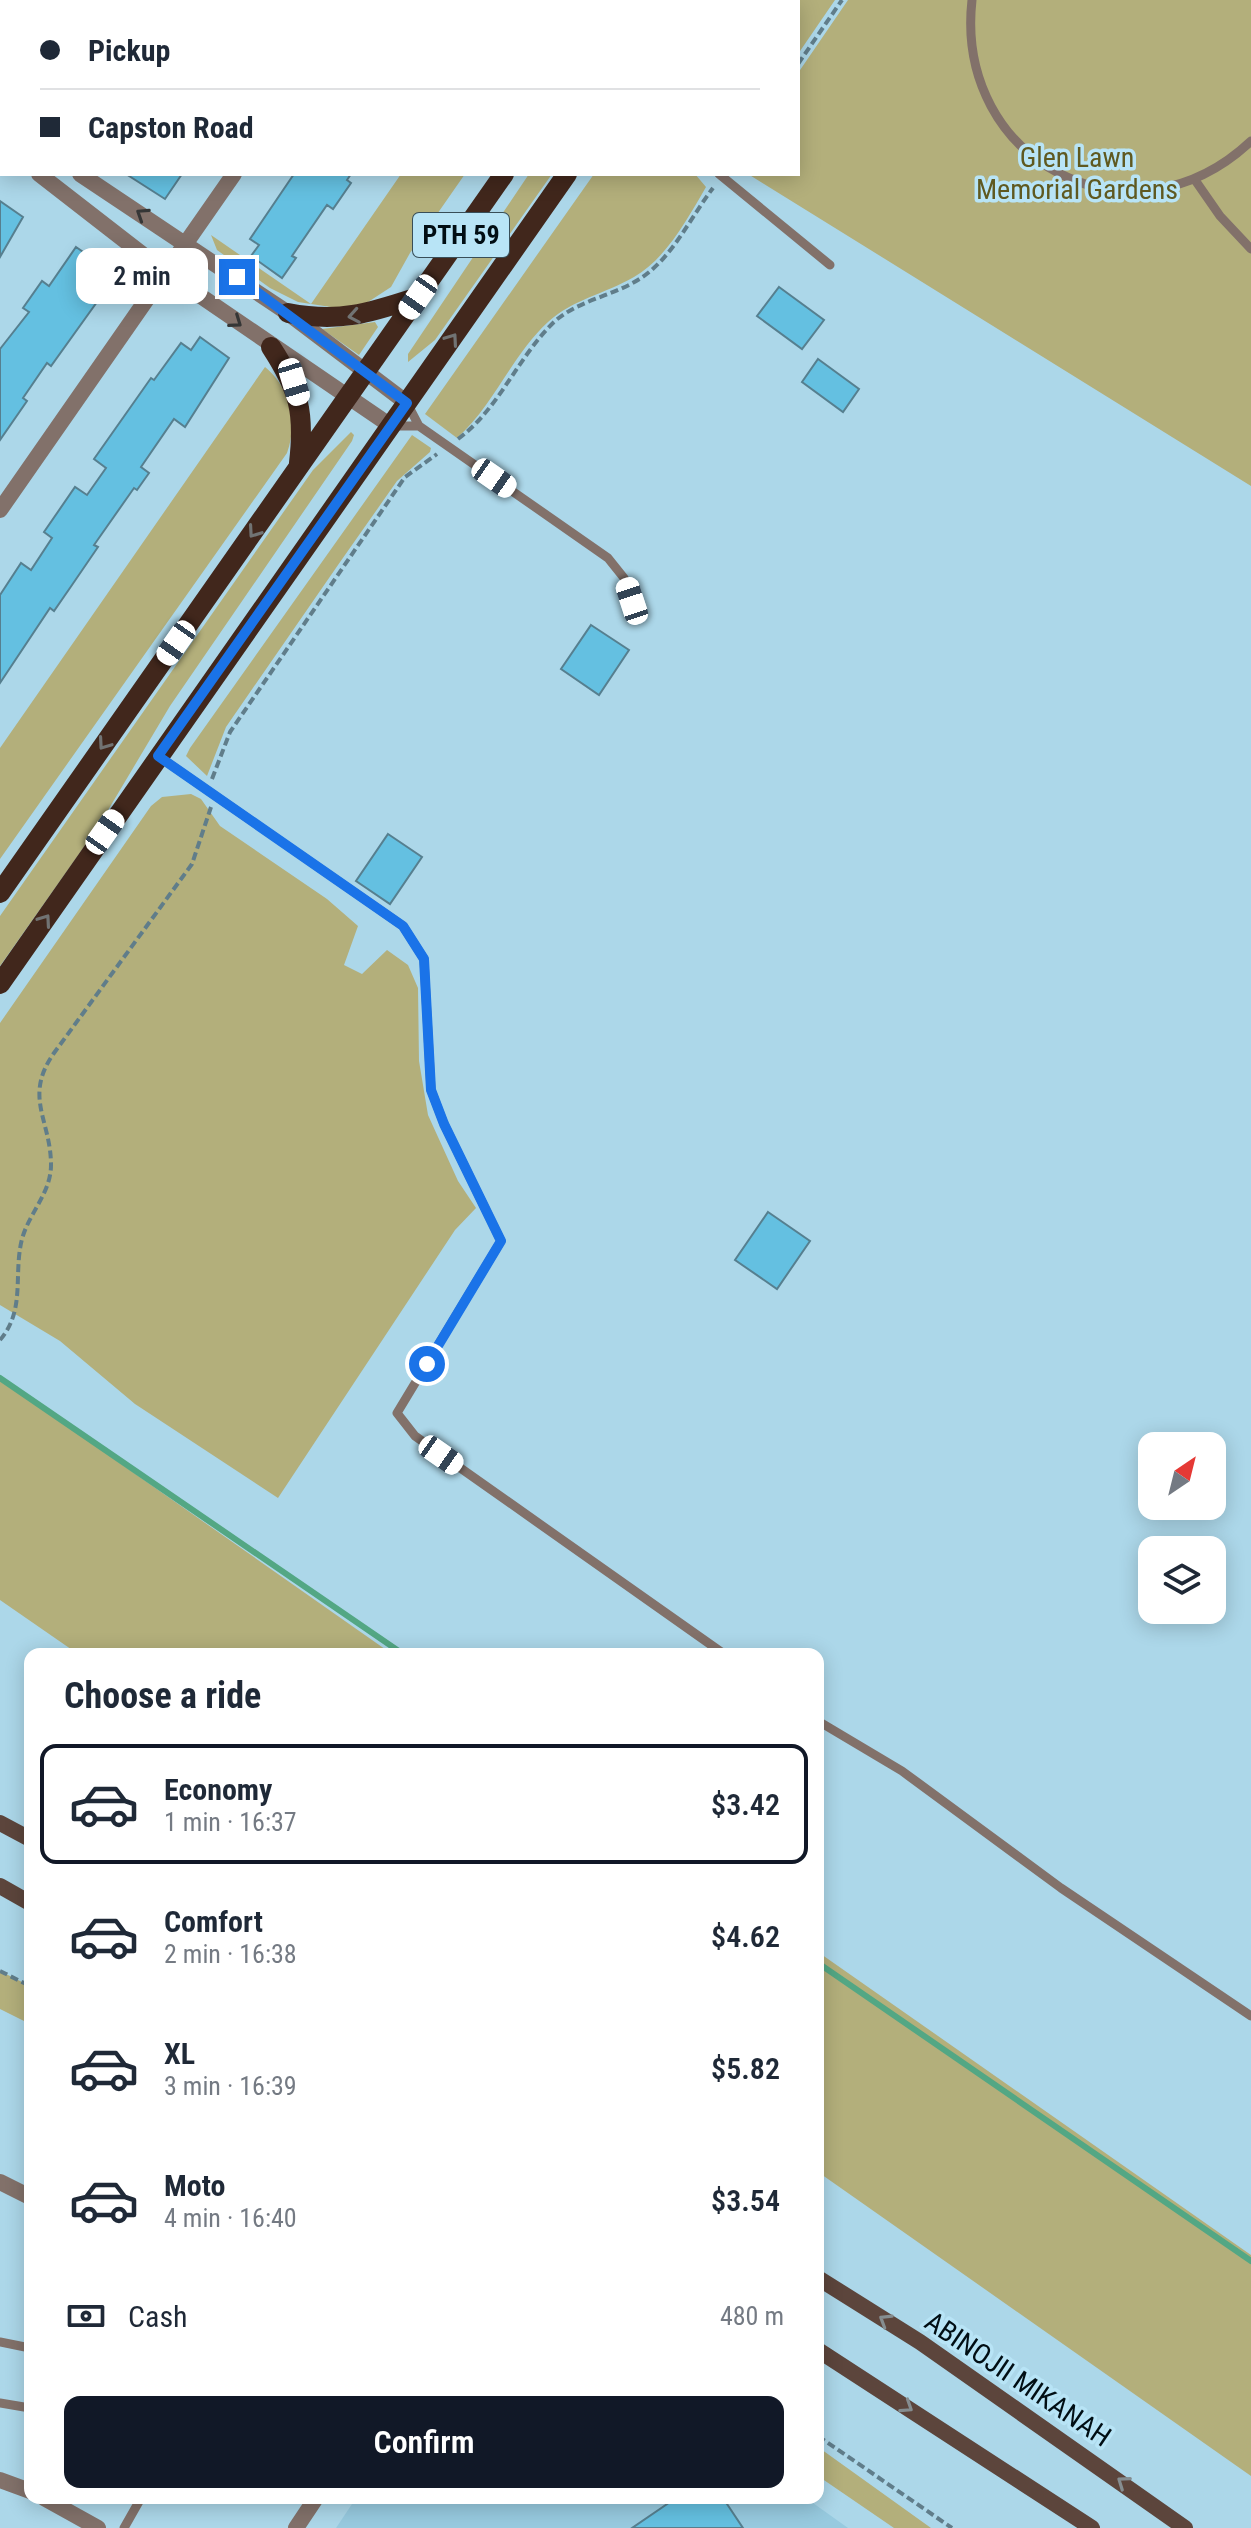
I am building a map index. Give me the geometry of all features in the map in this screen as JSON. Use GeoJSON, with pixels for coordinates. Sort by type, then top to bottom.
{"type":"FeatureCollection","features":[{"type":"Feature","properties":{"kind":"main road","name":"PTH 59"},"geometry":{"type":"LineString","coordinates":[[0,893],[503,176]]}},
{"type":"Feature","properties":{"kind":"main road","name":"PTH 59"},"geometry":{"type":"LineString","coordinates":[[0,984],[566,176]]}},
{"type":"Feature","properties":{"kind":"main road"},"geometry":{"type":"LineString","coordinates":[[288,313],[336,319],[361,316],[418,297]]}},
{"type":"Feature","properties":{"kind":"main road"},"geometry":{"type":"LineString","coordinates":[[271,347],[294,382],[302,409],[299,468]]}},
{"type":"Feature","properties":{"kind":"street"},"geometry":{"type":"LineString","coordinates":[[42,176],[164,271],[271,347],[391,426]]}},
{"type":"Feature","properties":{"kind":"street"},"geometry":{"type":"LineString","coordinates":[[83,176],[288,313],[407,403]]}},
{"type":"Feature","properties":{"kind":"street"},"geometry":{"type":"LineString","coordinates":[[0,510],[233,176]]}},
{"type":"Feature","properties":{"kind":"street"},"geometry":{"type":"LineString","coordinates":[[0,1823],[24,1836]]}},
{"type":"Feature","properties":{"kind":"street"},"geometry":{"type":"LineString","coordinates":[[0,1886],[24,1900]]}},
{"type":"Feature","properties":{"kind":"street"},"geometry":{"type":"LineString","coordinates":[[0,2182],[24,2194]]}},
{"type":"Feature","properties":{"kind":"street","name":"ABINOJII MIKANAH"},"geometry":{"type":"LineString","coordinates":[[824,2282],[920,2342],[1185,2528]]}},
{"type":"Feature","properties":{"kind":"street"},"geometry":{"type":"LineString","coordinates":[[824,2354],[1089,2526]]}},
{"type":"Feature","properties":{"kind":"street"},"geometry":{"type":"LineString","coordinates":[[0,2480],[24,2489]]}},
{"type":"Feature","properties":{"kind":"street"},"geometry":{"type":"LineString","coordinates":[[55,2504],[98,2528]]}},
{"type":"Feature","properties":{"kind":"street"},"geometry":{"type":"LineString","coordinates":[[296,2528],[312,2504]]}},
{"type":"Feature","properties":{"kind":"lane"},"geometry":{"type":"LineString","coordinates":[[972,0],[968,30],[972,62],[981,91],[998,121],[1025,151],[1058,174],[1111,190],[1144,191],[1195,180],[1224,164],[1251,141]]}},
{"type":"Feature","properties":{"kind":"lane"},"geometry":{"type":"LineString","coordinates":[[722,176],[830,265]]}},
{"type":"Feature","properties":{"kind":"lane"},"geometry":{"type":"LineString","coordinates":[[1195,180],[1220,216],[1251,249]]}},
{"type":"Feature","properties":{"kind":"lane"},"geometry":{"type":"LineString","coordinates":[[407,403],[419,426],[608,558],[624,578],[632,601]]}},
{"type":"Feature","properties":{"kind":"lane"},"geometry":{"type":"LineString","coordinates":[[391,426],[419,426]]}},
{"type":"Feature","properties":{"kind":"lane"},"geometry":{"type":"LineString","coordinates":[[158,756],[403,926],[424,959],[431,1090],[444,1124],[501,1241],[397,1413],[415,1436],[715,1648]]}},
{"type":"Feature","properties":{"kind":"lane"},"geometry":{"type":"LineString","coordinates":[[824,1725],[902,1771],[1061,1888],[1251,2016]]}},
{"type":"Feature","properties":{"kind":"lane"},"geometry":{"type":"LineString","coordinates":[[0,2342],[24,2347]]}},
{"type":"Feature","properties":{"kind":"lane"},"geometry":{"type":"LineString","coordinates":[[0,2403],[24,2407]]}},
{"type":"Feature","properties":{"kind":"lane"},"geometry":{"type":"LineString","coordinates":[[124,2528],[138,2504]]}},
{"type":"Feature","properties":{"kind":"path"},"geometry":{"type":"LineString","coordinates":[[800,61],[842,0]]}},
{"type":"Feature","properties":{"kind":"path"},"geometry":{"type":"LineString","coordinates":[[0,1340],[15,1316],[21,1242],[50,1180],[50,1151],[40,1110],[40,1078],[54,1053],[192,864],[210,813],[212,779],[239,719],[405,477],[478,424],[540,337],[558,319],[583,304],[625,288],[657,266],[720,176]]}},
{"type":"Feature","properties":{"kind":"path"},"geometry":{"type":"LineString","coordinates":[[0,1971],[24,1983]]}},
{"type":"Feature","properties":{"kind":"path"},"geometry":{"type":"LineString","coordinates":[[824,2440],[952,2528]]}},
{"type":"Feature","properties":{"kind":"shaded area"},"geometry":{"type":"Polygon","coordinates":[[[352,2504],[814,2504],[848,2528],[336,2528],[352,2504]]]}},
{"type":"Feature","properties":{"kind":"green space"},"geometry":{"type":"Polygon","coordinates":[[[800,0],[835,0],[800,51],[800,0]]]}},
{"type":"Feature","properties":{"kind":"green space","name":"Glen Lawn Memorial Gardens"},"geometry":{"type":"Polygon","coordinates":[[[848,0],[1251,0],[1251,486],[751,176],[800,176],[800,70],[848,0]]]}},
{"type":"Feature","properties":{"kind":"green space"},"geometry":{"type":"Polygon","coordinates":[[[400,176],[464,176],[410,253],[391,287],[365,304],[344,309],[311,304],[400,176]]]}},
{"type":"Feature","properties":{"kind":"green space"},"geometry":{"type":"Polygon","coordinates":[[[528,176],[551,176],[435,340],[408,362],[408,354],[528,176]]]}},
{"type":"Feature","properties":{"kind":"green space"},"geometry":{"type":"Polygon","coordinates":[[[593,176],[697,176],[706,187],[675,237],[646,269],[568,308],[535,335],[482,411],[457,438],[425,414],[593,176]]]}},
{"type":"Feature","properties":{"kind":"green space"},"geometry":{"type":"Polygon","coordinates":[[[211,235],[311,304],[298,302],[270,288],[217,250],[211,235]]]}},
{"type":"Feature","properties":{"kind":"green space"},"geometry":{"type":"Polygon","coordinates":[[[375,322],[378,327],[359,355],[322,329],[375,322]]]}},
{"type":"Feature","properties":{"kind":"green space"},"geometry":{"type":"Polygon","coordinates":[[[265,367],[281,385],[290,406],[292,430],[287,453],[0,859],[0,748],[265,367]]]}},
{"type":"Feature","properties":{"kind":"green space"},"geometry":{"type":"Polygon","coordinates":[[[351,432],[354,435],[352,441],[170,706],[98,827],[0,966],[0,916],[313,470],[351,432]]]}},
{"type":"Feature","properties":{"kind":"green space"},"geometry":{"type":"Polygon","coordinates":[[[412,435],[431,448],[430,452],[397,481],[226,727],[207,776],[186,756],[190,748],[412,435]]]}},
{"type":"Feature","properties":{"kind":"green space"},"geometry":{"type":"Polygon","coordinates":[[[191,794],[201,799],[220,826],[327,899],[358,926],[344,965],[362,974],[387,950],[408,965],[418,988],[419,1061],[428,1115],[458,1181],[476,1208],[455,1230],[278,1498],[135,1404],[60,1341],[0,1305],[0,1023],[151,806],[162,797],[191,794]]]}},
{"type":"Feature","properties":{"kind":"green space"},"geometry":{"type":"Polygon","coordinates":[[[0,1379],[383,1648],[69,1648],[0,1600],[0,1379]]]}},
{"type":"Feature","properties":{"kind":"green space"},"geometry":{"type":"Polygon","coordinates":[[[824,1956],[1251,2255],[1251,2476],[824,2176],[824,1956]]]}},
{"type":"Feature","properties":{"kind":"green space"},"geometry":{"type":"Polygon","coordinates":[[[0,1971],[24,1983],[24,2021],[0,2009],[0,1971]]]}},
{"type":"Feature","properties":{"kind":"green space"},"geometry":{"type":"Polygon","coordinates":[[[824,2451],[931,2528],[894,2528],[824,2480],[824,2451]]]}},
{"type":"Feature","properties":{"kind":"building"},"geometry":{"type":"Polygon","coordinates":[[[129,176],[181,176],[165,199],[129,176]]]}},
{"type":"Feature","properties":{"kind":"building"},"geometry":{"type":"Polygon","coordinates":[[[293,176],[350,176],[347,180],[351,183],[333,209],[327,205],[292,256],[296,258],[282,278],[251,256],[259,245],[250,239],[293,176]]]}},
{"type":"Feature","properties":{"kind":"building"},"geometry":{"type":"Polygon","coordinates":[[[0,201],[23,217],[0,257],[0,201]]]}},
{"type":"Feature","properties":{"kind":"building"},"geometry":{"type":"Polygon","coordinates":[[[76,247],[102,265],[92,278],[107,288],[51,366],[47,363],[23,398],[27,401],[0,440],[0,349],[29,312],[23,308],[42,281],[49,286],[76,247]]]}},
{"type":"Feature","properties":{"kind":"building"},"geometry":{"type":"Polygon","coordinates":[[[779,287],[824,320],[802,349],[757,316],[779,287]]]}},
{"type":"Feature","properties":{"kind":"building"},"geometry":{"type":"Polygon","coordinates":[[[200,337],[229,358],[185,427],[174,419],[141,467],[149,473],[137,490],[134,488],[94,545],[98,547],[72,585],[54,611],[50,608],[0,683],[0,595],[21,563],[31,570],[52,538],[44,532],[75,487],[87,495],[106,468],[94,459],[151,378],[154,380],[181,343],[191,350],[200,337]]]}},
{"type":"Feature","properties":{"kind":"building"},"geometry":{"type":"Polygon","coordinates":[[[818,359],[859,389],[843,412],[802,382],[818,359]]]}},
{"type":"Feature","properties":{"kind":"building"},"geometry":{"type":"Polygon","coordinates":[[[591,625],[629,650],[599,695],[561,669],[591,625]]]}},
{"type":"Feature","properties":{"kind":"building"},"geometry":{"type":"Polygon","coordinates":[[[388,834],[422,857],[390,904],[356,881],[388,834]]]}},
{"type":"Feature","properties":{"kind":"building"},"geometry":{"type":"Polygon","coordinates":[[[768,1212],[810,1241],[777,1289],[735,1260],[768,1212]]]}},
{"type":"Feature","properties":{"kind":"building"},"geometry":{"type":"Polygon","coordinates":[[[667,2504],[727,2504],[743,2528],[632,2528],[667,2504]]]}},
{"type":"Feature","properties":{"kind":"waterway"},"geometry":{"type":"LineString","coordinates":[[0,1378],[394,1648]]}},
{"type":"Feature","properties":{"kind":"waterway"},"geometry":{"type":"LineString","coordinates":[[824,1967],[1251,2261]]}},
{"type":"Feature","properties":{"kind":"route"},"geometry":{"type":"LineString","coordinates":[[237,277],[407,403],[158,756],[403,926],[424,959],[431,1090],[444,1124],[501,1241],[427,1364]]}}]}
